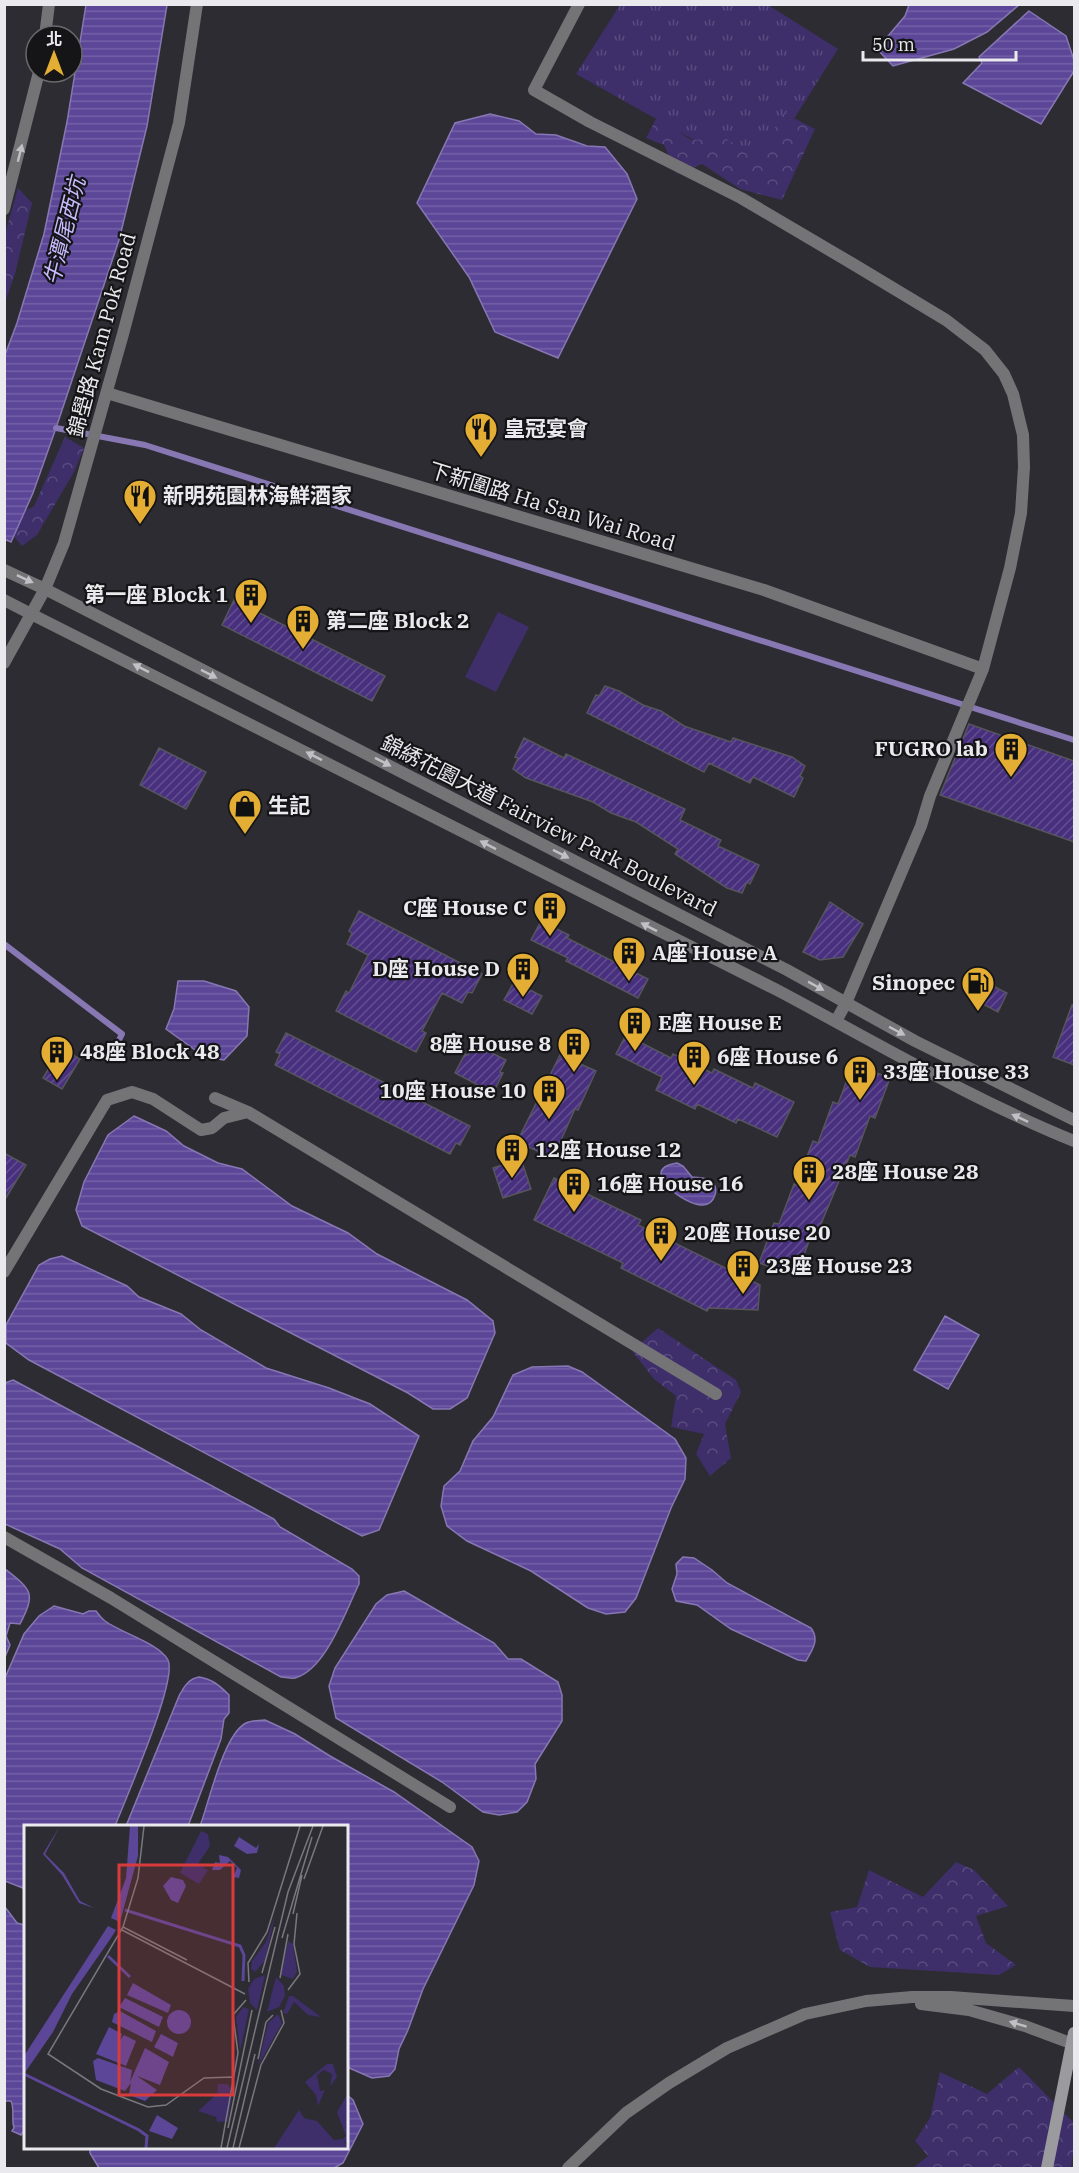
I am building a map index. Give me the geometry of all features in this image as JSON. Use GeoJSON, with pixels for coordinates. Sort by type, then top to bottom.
{"type":"FeatureCollection","features":[{"type":"Feature","properties":{"kind":"main road"},"geometry":{"type":"LineString","coordinates":[[1047,2169],[1074,2038]]}},
{"type":"Feature","properties":{"kind":"street"},"geometry":{"type":"LineString","coordinates":[[46,24],[49,4]]}},
{"type":"Feature","properties":{"kind":"street","name":"錦壆路 Kam Pok Road"},"geometry":{"type":"LineString","coordinates":[[4,663],[33,615],[64,543],[179,123],[197,4]]}},
{"type":"Feature","properties":{"kind":"street"},"geometry":{"type":"LineString","coordinates":[[579,4],[534,90],[590,122],[741,198],[946,320],[985,350],[1004,374],[1019,414],[1024,467],[1021,513],[983,669],[930,796],[921,826],[836,1022]]}},
{"type":"Feature","properties":{"kind":"street"},"geometry":{"type":"LineString","coordinates":[[4,209],[36,84]]}},
{"type":"Feature","properties":{"kind":"street","name":"下新圍路 Ha San Wai Road"},"geometry":{"type":"LineString","coordinates":[[106,393],[764,590],[983,669]]}},
{"type":"Feature","properties":{"kind":"street","name":"錦綉花園大道 Fairview Park Boulevard"},"geometry":{"type":"LineString","coordinates":[[4,570],[787,970],[994,1082],[1074,1120]]}},
{"type":"Feature","properties":{"kind":"street","name":"錦綉花園大道 Fairview Park Boulevard"},"geometry":{"type":"LineString","coordinates":[[4,600],[836,1022],[894,1055],[1014,1115],[1074,1141]]}},
{"type":"Feature","properties":{"kind":"street"},"geometry":{"type":"LineString","coordinates":[[4,1272],[107,1100],[132,1092],[153,1099],[201,1130],[212,1128],[224,1118],[248,1112]]}},
{"type":"Feature","properties":{"kind":"street"},"geometry":{"type":"LineString","coordinates":[[215,1098],[248,1112],[716,1394]]}},
{"type":"Feature","properties":{"kind":"street"},"geometry":{"type":"LineString","coordinates":[[4,1537],[111,1598],[450,1807]]}},
{"type":"Feature","properties":{"kind":"street"},"geometry":{"type":"LineString","coordinates":[[568,2169],[626,2113],[669,2083],[727,2048],[805,2014],[878,2000],[912,1997],[951,1997],[1074,2006]]}},
{"type":"Feature","properties":{"kind":"street"},"geometry":{"type":"LineString","coordinates":[[878,2000],[969,2010],[1074,2038]]}},
{"type":"Feature","properties":{"kind":"green space"},"geometry":{"type":"Polygon","coordinates":[[[620,5],[768,5],[838,49],[758,176],[576,74],[620,5]]]}},
{"type":"Feature","properties":{"kind":"green space"},"geometry":{"type":"Polygon","coordinates":[[[784,113],[815,129],[782,200],[740,189],[702,164],[677,174],[664,145],[646,138],[657,117],[691,140],[725,138],[756,158],[784,113]]]}},
{"type":"Feature","properties":{"kind":"green space"},"geometry":{"type":"Polygon","coordinates":[[[18,188],[32,203],[15,274],[5,302],[5,234],[18,188]]]}},
{"type":"Feature","properties":{"kind":"green space"},"geometry":{"type":"Polygon","coordinates":[[[65,437],[84,448],[74,472],[37,535],[22,546],[4,523],[34,506],[65,437]]]}},
{"type":"Feature","properties":{"kind":"green space"},"geometry":{"type":"Polygon","coordinates":[[[498,612],[529,627],[496,692],[465,677],[498,612]]]}},
{"type":"Feature","properties":{"kind":"green space"},"geometry":{"type":"Polygon","coordinates":[[[658,1328],[736,1380],[741,1392],[725,1424],[731,1458],[710,1476],[696,1454],[704,1434],[671,1427],[676,1396],[654,1379],[632,1351],[658,1328]]]}},
{"type":"Feature","properties":{"kind":"green space"},"geometry":{"type":"Polygon","coordinates":[[[956,1862],[974,1870],[1008,1906],[976,1916],[986,1943],[1016,1965],[999,1975],[870,1967],[840,1950],[830,1912],[857,1907],[869,1870],[923,1897],[956,1862]]]}},
{"type":"Feature","properties":{"kind":"green space"},"geometry":{"type":"Polygon","coordinates":[[[1019,2067],[1074,2123],[1071,2168],[913,2168],[928,2156],[915,2141],[930,2118],[940,2072],[987,2094],[1019,2067]]]}},
{"type":"Feature","properties":{"kind":"water"},"geometry":{"type":"Polygon","coordinates":[[[909,4],[1019,5],[987,32],[954,49],[893,66],[877,49],[905,16],[909,4]]]}},
{"type":"Feature","properties":{"kind":"water","name":"牛潭尾西坑"},"geometry":{"type":"Polygon","coordinates":[[[86,5],[167,5],[147,126],[119,240],[33,493],[11,542],[4,539],[5,355],[44,234],[73,84],[84,84],[83,24],[86,5]]]}},
{"type":"Feature","properties":{"kind":"water"},"geometry":{"type":"Polygon","coordinates":[[[1029,11],[1066,36],[1074,60],[1074,71],[1041,124],[963,83],[982,63],[979,57],[1029,11]]]}},
{"type":"Feature","properties":{"kind":"water"},"geometry":{"type":"Polygon","coordinates":[[[490,114],[519,121],[536,134],[556,135],[587,146],[605,147],[627,174],[637,199],[558,358],[495,332],[469,277],[417,203],[455,123],[490,114]]]}},
{"type":"Feature","properties":{"kind":"water"},"geometry":{"type":"Polygon","coordinates":[[[178,981],[204,981],[236,991],[249,1007],[247,1036],[224,1060],[205,1057],[166,1029],[174,1009],[178,981]]]}},
{"type":"Feature","properties":{"kind":"water"},"geometry":{"type":"Polygon","coordinates":[[[134,1116],[166,1131],[184,1146],[218,1163],[242,1169],[292,1206],[348,1233],[377,1254],[467,1300],[493,1321],[495,1333],[467,1398],[450,1409],[433,1409],[408,1393],[82,1226],[76,1210],[84,1182],[108,1135],[134,1116]]]}},
{"type":"Feature","properties":{"kind":"water"},"geometry":{"type":"Polygon","coordinates":[[[677,1163],[683,1166],[692,1177],[707,1179],[714,1184],[716,1191],[711,1202],[703,1205],[696,1204],[668,1187],[661,1172],[665,1167],[677,1163]]]}},
{"type":"Feature","properties":{"kind":"water"},"geometry":{"type":"Polygon","coordinates":[[[62,1256],[127,1286],[139,1297],[181,1314],[201,1330],[266,1368],[370,1404],[419,1436],[379,1530],[362,1536],[29,1360],[6,1343],[6,1325],[39,1265],[62,1256]]]}},
{"type":"Feature","properties":{"kind":"water"},"geometry":{"type":"Polygon","coordinates":[[[945,1316],[979,1335],[948,1389],[914,1370],[945,1316]]]}},
{"type":"Feature","properties":{"kind":"water"},"geometry":{"type":"Polygon","coordinates":[[[568,1366],[582,1372],[675,1439],[686,1458],[685,1479],[671,1508],[636,1598],[625,1612],[606,1614],[588,1608],[531,1571],[467,1541],[447,1526],[441,1506],[444,1486],[460,1471],[473,1441],[493,1417],[513,1375],[532,1367],[568,1366]]]}},
{"type":"Feature","properties":{"kind":"water"},"geometry":{"type":"Polygon","coordinates":[[[13,1380],[274,1519],[280,1527],[352,1569],[359,1576],[359,1584],[334,1638],[316,1664],[306,1673],[295,1678],[281,1677],[82,1568],[60,1549],[5,1524],[5,1383],[13,1380]]]}},
{"type":"Feature","properties":{"kind":"water"},"geometry":{"type":"Polygon","coordinates":[[[683,1557],[694,1558],[727,1583],[811,1628],[815,1641],[806,1661],[798,1660],[731,1629],[697,1605],[676,1601],[672,1589],[677,1574],[676,1564],[683,1557]]]}},
{"type":"Feature","properties":{"kind":"water"},"geometry":{"type":"Polygon","coordinates":[[[5,1569],[26,1587],[29,1599],[20,1624],[10,1623],[6,1636],[10,1645],[5,1657],[5,1569]]]}},
{"type":"Feature","properties":{"kind":"water"},"geometry":{"type":"Polygon","coordinates":[[[404,1591],[494,1643],[508,1659],[521,1659],[558,1682],[562,1695],[562,1721],[535,1764],[536,1779],[527,1802],[517,1812],[499,1815],[483,1812],[442,1782],[336,1718],[329,1686],[335,1668],[376,1604],[387,1595],[404,1591]]]}},
{"type":"Feature","properties":{"kind":"water"},"geometry":{"type":"Polygon","coordinates":[[[54,1606],[83,1614],[96,1611],[112,1625],[157,1648],[168,1660],[169,1672],[158,1714],[115,1825],[24,1825],[24,1889],[5,1881],[5,1678],[24,1634],[39,1616],[54,1606]]]}},
{"type":"Feature","properties":{"kind":"water"},"geometry":{"type":"Polygon","coordinates":[[[195,1678],[208,1679],[229,1695],[229,1713],[224,1719],[221,1739],[188,1825],[126,1825],[179,1696],[189,1682],[195,1678]]]}},
{"type":"Feature","properties":{"kind":"water"},"geometry":{"type":"Polygon","coordinates":[[[265,1720],[295,1734],[394,1792],[472,1847],[479,1861],[474,1885],[423,1989],[399,2049],[395,2069],[389,2076],[372,2078],[348,2067],[348,1825],[200,1825],[230,1741],[246,1723],[265,1720]]]}},
{"type":"Feature","properties":{"kind":"water"},"geometry":{"type":"Polygon","coordinates":[[[5,1907],[17,1923],[24,1925],[24,2131],[21,2135],[12,2131],[14,2128],[12,2104],[11,2101],[5,2101],[5,1907]]]}},
{"type":"Feature","properties":{"kind":"water"},"geometry":{"type":"Polygon","coordinates":[[[348,2096],[353,2100],[363,2124],[343,2163],[334,2168],[99,2168],[90,2149],[348,2149],[348,2096]]]}},
{"type":"Feature","properties":{"kind":"building"},"geometry":{"type":"Polygon","coordinates":[[[234,600],[385,676],[372,701],[222,625],[234,600]]]}},
{"type":"Feature","properties":{"kind":"building"},"geometry":{"type":"Polygon","coordinates":[[[605,686],[643,705],[661,711],[684,726],[731,742],[733,738],[792,757],[805,766],[800,776],[803,778],[794,797],[753,777],[750,783],[709,763],[704,772],[587,713],[596,695],[599,696],[605,686]]]}},
{"type":"Feature","properties":{"kind":"building","name":"FUGRO lab"},"geometry":{"type":"Polygon","coordinates":[[[969,724],[1074,761],[1074,842],[940,795],[969,724]]]}},
{"type":"Feature","properties":{"kind":"building"},"geometry":{"type":"Polygon","coordinates":[[[524,738],[564,758],[566,754],[685,809],[680,820],[721,840],[718,846],[759,865],[750,884],[747,882],[742,893],[727,888],[675,854],[678,849],[636,822],[611,813],[593,802],[526,778],[513,769],[518,758],[515,757],[524,738]]]}},
{"type":"Feature","properties":{"kind":"building"},"geometry":{"type":"Polygon","coordinates":[[[159,748],[206,772],[186,809],[140,785],[159,748]]]}},
{"type":"Feature","properties":{"kind":"building"},"geometry":{"type":"Polygon","coordinates":[[[830,902],[863,924],[843,957],[820,960],[803,952],[830,902]]]}},
{"type":"Feature","properties":{"kind":"building"},"geometry":{"type":"Polygon","coordinates":[[[359,911],[482,974],[472,993],[468,992],[462,1003],[442,993],[422,1031],[426,1033],[416,1052],[336,1011],[346,991],[349,993],[368,955],[347,944],[352,933],[349,931],[359,911]]]}},
{"type":"Feature","properties":{"kind":"building"},"geometry":{"type":"Polygon","coordinates":[[[541,921],[569,935],[567,938],[648,979],[638,998],[566,961],[568,958],[531,940],[541,921]]]}},
{"type":"Feature","properties":{"kind":"building","name":"D座 House D"},"geometry":{"type":"Polygon","coordinates":[[[514,982],[542,996],[532,1014],[504,1000],[514,982]]]}},
{"type":"Feature","properties":{"kind":"building"},"geometry":{"type":"Polygon","coordinates":[[[989,984],[1007,993],[998,1012],[979,1002],[989,984]]]}},
{"type":"Feature","properties":{"kind":"building"},"geometry":{"type":"Polygon","coordinates":[[[1072,1005],[1074,1005],[1074,1065],[1053,1057],[1072,1005]]]}},
{"type":"Feature","properties":{"kind":"building"},"geometry":{"type":"Polygon","coordinates":[[[286,1033],[470,1126],[460,1145],[456,1143],[450,1154],[275,1065],[280,1054],[276,1052],[286,1033]]]}},
{"type":"Feature","properties":{"kind":"building"},"geometry":{"type":"Polygon","coordinates":[[[626,1035],[671,1058],[673,1054],[712,1073],[714,1069],[753,1088],[755,1083],[794,1102],[777,1137],[738,1119],[736,1123],[697,1104],[695,1109],[656,1090],[662,1077],[616,1054],[626,1035]]]}},
{"type":"Feature","properties":{"kind":"building"},"geometry":{"type":"Polygon","coordinates":[[[474,1044],[506,1060],[500,1072],[503,1073],[493,1093],[455,1073],[465,1054],[468,1055],[474,1044]]]}},
{"type":"Feature","properties":{"kind":"building"},"geometry":{"type":"Polygon","coordinates":[[[61,1048],[80,1059],[62,1089],[43,1078],[61,1048]]]}},
{"type":"Feature","properties":{"kind":"building"},"geometry":{"type":"Polygon","coordinates":[[[560,1055],[596,1071],[578,1110],[575,1109],[553,1158],[517,1142],[560,1055]]]}},
{"type":"Feature","properties":{"kind":"building"},"geometry":{"type":"Polygon","coordinates":[[[853,1064],[890,1078],[875,1118],[870,1116],[855,1157],[850,1155],[815,1238],[811,1236],[796,1276],[759,1263],[774,1223],[779,1224],[813,1141],[818,1143],[833,1102],[838,1104],[853,1064]]]}},
{"type":"Feature","properties":{"kind":"building"},"geometry":{"type":"Polygon","coordinates":[[[4,1153],[26,1165],[4,1201],[4,1153]]]}},
{"type":"Feature","properties":{"kind":"building","name":"12座 House 12"},"geometry":{"type":"Polygon","coordinates":[[[521,1159],[531,1189],[503,1198],[493,1168],[521,1159]]]}},
{"type":"Feature","properties":{"kind":"building"},"geometry":{"type":"Polygon","coordinates":[[[554,1178],[641,1220],[638,1225],[760,1285],[758,1310],[709,1308],[707,1311],[621,1268],[623,1263],[534,1220],[554,1178]]]}},
{"type":"Feature","properties":{"kind":"waterway"},"geometry":{"type":"LineString","coordinates":[[56,428],[145,445],[1074,740]]}},
{"type":"Feature","properties":{"kind":"waterway"},"geometry":{"type":"LineString","coordinates":[[4,944],[122,1034],[111,1056]]}},
{"type":"Feature","properties":{"kind":"place","name":"皇冠宴會"},"geometry":{"type":"Point","coordinates":[481,458]}},
{"type":"Feature","properties":{"kind":"place","name":"新明苑園林海鮮酒家"},"geometry":{"type":"Point","coordinates":[140,525]}},
{"type":"Feature","properties":{"kind":"place","name":"第一座 Block 1"},"geometry":{"type":"Point","coordinates":[251,624]}},
{"type":"Feature","properties":{"kind":"place","name":"第二座 Block 2"},"geometry":{"type":"Point","coordinates":[303,650]}},
{"type":"Feature","properties":{"kind":"place","name":"FUGRO lab"},"geometry":{"type":"Point","coordinates":[1011,778]}},
{"type":"Feature","properties":{"kind":"place","name":"生記"},"geometry":{"type":"Point","coordinates":[245,835]}},
{"type":"Feature","properties":{"kind":"place","name":"C座 House C"},"geometry":{"type":"Point","coordinates":[550,937]}},
{"type":"Feature","properties":{"kind":"place","name":"A座 House A"},"geometry":{"type":"Point","coordinates":[629,982]}},
{"type":"Feature","properties":{"kind":"place","name":"D座 House D"},"geometry":{"type":"Point","coordinates":[523,998]}},
{"type":"Feature","properties":{"kind":"place","name":"Sinopec"},"geometry":{"type":"Point","coordinates":[978,1012]}},
{"type":"Feature","properties":{"kind":"place","name":"E座 House E"},"geometry":{"type":"Point","coordinates":[635,1052]}},
{"type":"Feature","properties":{"kind":"place","name":"8座 House 8"},"geometry":{"type":"Point","coordinates":[574,1073]}},
{"type":"Feature","properties":{"kind":"place","name":"48座 Block 48"},"geometry":{"type":"Point","coordinates":[57,1081]}},
{"type":"Feature","properties":{"kind":"place","name":"6座 House 6"},"geometry":{"type":"Point","coordinates":[694,1086]}},
{"type":"Feature","properties":{"kind":"place","name":"33座 House 33"},"geometry":{"type":"Point","coordinates":[860,1101]}},
{"type":"Feature","properties":{"kind":"place","name":"10座 House 10"},"geometry":{"type":"Point","coordinates":[549,1120]}},
{"type":"Feature","properties":{"kind":"place","name":"12座 House 12"},"geometry":{"type":"Point","coordinates":[512,1179]}},
{"type":"Feature","properties":{"kind":"place","name":"28座 House 28"},"geometry":{"type":"Point","coordinates":[809,1201]}},
{"type":"Feature","properties":{"kind":"place","name":"16座 House 16"},"geometry":{"type":"Point","coordinates":[574,1213]}},
{"type":"Feature","properties":{"kind":"place","name":"20座 House 20"},"geometry":{"type":"Point","coordinates":[661,1262]}},
{"type":"Feature","properties":{"kind":"place","name":"23座 House 23"},"geometry":{"type":"Point","coordinates":[743,1295]}}]}
